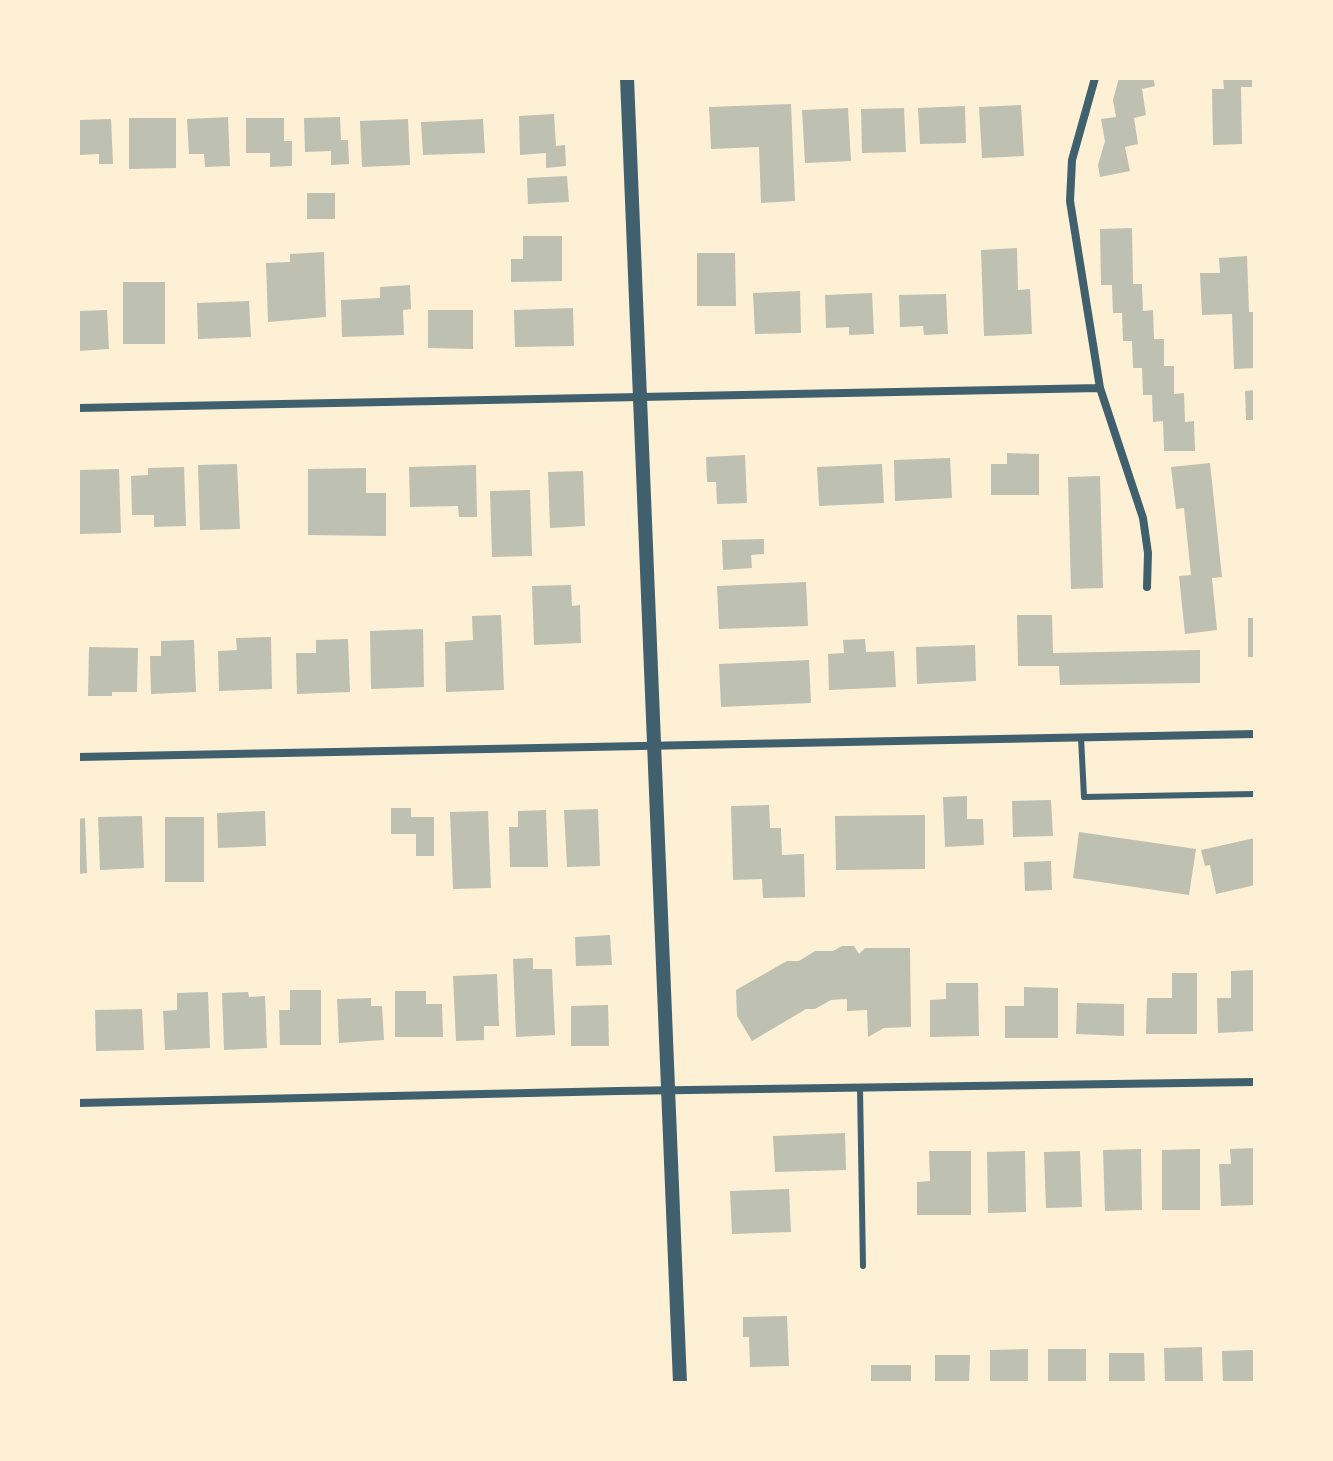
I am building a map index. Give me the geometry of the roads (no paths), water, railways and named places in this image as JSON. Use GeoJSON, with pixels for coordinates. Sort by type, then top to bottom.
{"type":"FeatureCollection","features":[{"type":"Feature","properties":{"kind":"street"},"geometry":{"type":"LineString","coordinates":[[627,78],[680,1383]]}},
{"type":"Feature","properties":{"kind":"street"},"geometry":{"type":"LineString","coordinates":[[1095,78],[1072,160],[1070,201],[1100,388],[1143,518],[1148,553],[1147,587]]}},
{"type":"Feature","properties":{"kind":"street"},"geometry":{"type":"LineString","coordinates":[[78,408],[1100,388]]}},
{"type":"Feature","properties":{"kind":"street"},"geometry":{"type":"LineString","coordinates":[[78,757],[1255,734]]}},
{"type":"Feature","properties":{"kind":"street"},"geometry":{"type":"LineString","coordinates":[[78,1103],[669,1090],[1255,1082]]}},
{"type":"Feature","properties":{"kind":"lane"},"geometry":{"type":"LineString","coordinates":[[1081,737],[1084,797],[1255,794]]}},
{"type":"Feature","properties":{"kind":"lane"},"geometry":{"type":"LineString","coordinates":[[860,1088],[863,1266]]}}]}
